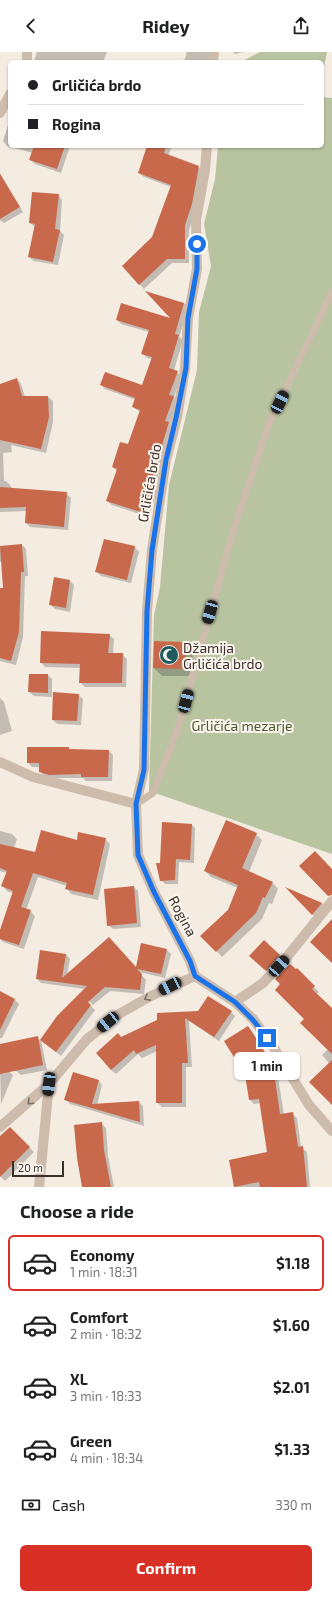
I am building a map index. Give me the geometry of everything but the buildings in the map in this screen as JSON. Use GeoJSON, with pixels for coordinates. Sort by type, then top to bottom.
{"type":"FeatureCollection","features":[{"type":"Feature","properties":{"kind":"street"},"geometry":{"type":"LineString","coordinates":[[0,113],[8,98]]}},
{"type":"Feature","properties":{"kind":"street","name":"Grličića brdo"},"geometry":{"type":"LineString","coordinates":[[136,804],[144,770],[147,611],[152,550],[166,460],[186,368],[188,318],[197,269],[196,220],[205,170],[207,148]]}},
{"type":"Feature","properties":{"kind":"street"},"geometry":{"type":"LineString","coordinates":[[0,762],[33,777],[136,804]]}},
{"type":"Feature","properties":{"kind":"street","name":"Rogina"},"geometry":{"type":"LineString","coordinates":[[136,804],[138,855],[154,892],[190,961],[195,976]]}},
{"type":"Feature","properties":{"kind":"street"},"geometry":{"type":"LineString","coordinates":[[235,1002],[263,983],[286,958],[332,901]]}},
{"type":"Feature","properties":{"kind":"street"},"geometry":{"type":"LineString","coordinates":[[0,1127],[49,1084],[87,1039],[119,1014],[149,997],[195,976],[235,1002],[253,1020],[274,1048],[309,1105],[332,1131]]}},
{"type":"Feature","properties":{"kind":"street"},"geometry":{"type":"LineString","coordinates":[[39,1187],[49,1084]]}},
{"type":"Feature","properties":{"kind":"lane"},"geometry":{"type":"LineString","coordinates":[[136,804],[153,793],[177,731],[234,528],[268,426],[332,292]]}},
{"type":"Feature","properties":{"kind":"green space"},"geometry":{"type":"Polygon","coordinates":[[[260,52],[327,52],[324,67],[324,60],[245,60],[260,52]]]}},
{"type":"Feature","properties":{"kind":"green space","name":"Grličića mezarje"},"geometry":{"type":"Polygon","coordinates":[[[324,97],[332,98],[332,854],[149,791],[154,615],[160,587],[169,485],[197,370],[199,312],[211,266],[204,224],[215,179],[218,148],[324,148],[324,97]]]}},
{"type":"Feature","properties":{"kind":"place","name":"Džamija Grličića brdo"},"geometry":{"type":"Point","coordinates":[169,655]}},
{"type":"Feature","properties":{"kind":"route"},"geometry":{"type":"LineString","coordinates":[[197,244],[197,269],[188,318],[186,368],[166,460],[152,550],[147,611],[144,770],[136,804],[138,855],[154,892],[190,961],[195,976],[235,1002],[253,1020],[267,1038]]}}]}
